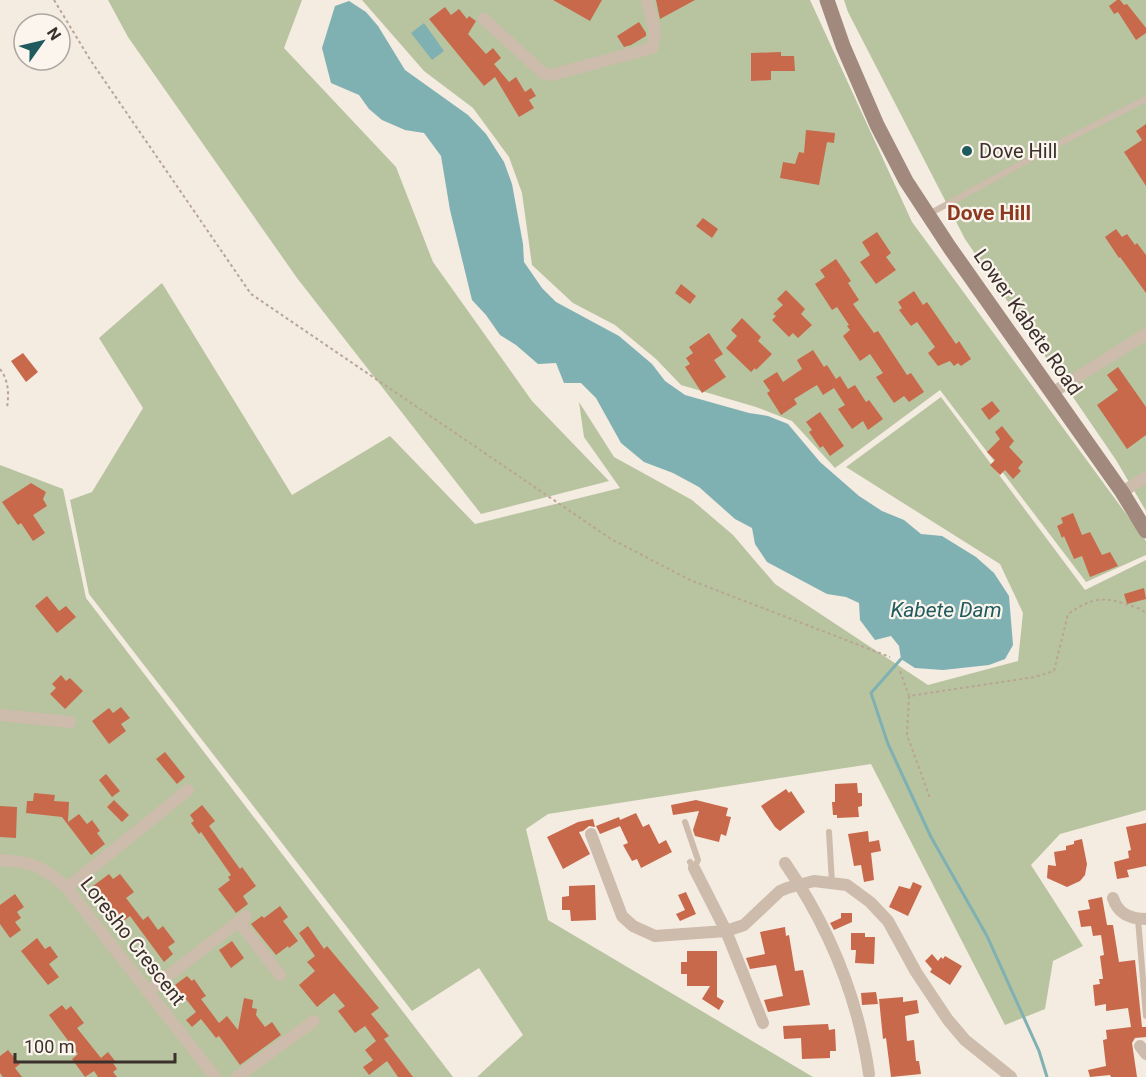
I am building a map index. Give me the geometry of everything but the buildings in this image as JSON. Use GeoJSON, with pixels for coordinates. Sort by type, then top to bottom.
{"type":"FeatureCollection","features":[{"type":"Feature","properties":{"kind":"main road","name":"Lower Kabete Road"},"geometry":{"type":"LineString","coordinates":[[827,0],[843,46],[877,125],[906,181],[1122,492],[1146,531]]}},
{"type":"Feature","properties":{"kind":"street"},"geometry":{"type":"LineString","coordinates":[[484,19],[543,73],[551,75],[652,48],[655,32],[647,0]]}},
{"type":"Feature","properties":{"kind":"street"},"geometry":{"type":"LineString","coordinates":[[1052,393],[1146,334]]}},
{"type":"Feature","properties":{"kind":"street"},"geometry":{"type":"LineString","coordinates":[[1122,492],[1146,477]]}},
{"type":"Feature","properties":{"kind":"street"},"geometry":{"type":"LineString","coordinates":[[0,715],[70,722]]}},
{"type":"Feature","properties":{"kind":"street"},"geometry":{"type":"LineString","coordinates":[[67,888],[188,790]]}},
{"type":"Feature","properties":{"kind":"street"},"geometry":{"type":"LineString","coordinates":[[591,834],[622,916],[633,926],[655,936],[726,931],[744,925],[780,891],[814,881],[847,885],[870,902],[888,921],[897,933],[916,972],[948,1020],[965,1040],[1011,1077]]}},
{"type":"Feature","properties":{"kind":"street","name":"Loresho Crescent"},"geometry":{"type":"LineString","coordinates":[[0,860],[34,864],[53,875],[67,888],[215,1077]]}},
{"type":"Feature","properties":{"kind":"street"},"geometry":{"type":"LineString","coordinates":[[785,863],[800,885],[833,948],[850,990],[864,1040],[869,1074]]}},
{"type":"Feature","properties":{"kind":"street"},"geometry":{"type":"LineString","coordinates":[[692,865],[726,931],[763,1023]]}},
{"type":"Feature","properties":{"kind":"street"},"geometry":{"type":"LineString","coordinates":[[1113,898],[1118,910],[1124,915],[1142,919]]}},
{"type":"Feature","properties":{"kind":"street"},"geometry":{"type":"LineString","coordinates":[[148,991],[242,919],[280,975]]}},
{"type":"Feature","properties":{"kind":"street"},"geometry":{"type":"LineString","coordinates":[[237,1077],[314,1021]]}},
{"type":"Feature","properties":{"kind":"lane"},"geometry":{"type":"LineString","coordinates":[[927,214],[1146,99]]}},
{"type":"Feature","properties":{"kind":"lane"},"geometry":{"type":"LineString","coordinates":[[685,822],[698,860],[692,865]]}},
{"type":"Feature","properties":{"kind":"lane"},"geometry":{"type":"LineString","coordinates":[[829,832],[832,883]]}},
{"type":"Feature","properties":{"kind":"lane"},"geometry":{"type":"LineString","coordinates":[[1142,919],[1146,1016]]}},
{"type":"Feature","properties":{"kind":"path"},"geometry":{"type":"LineString","coordinates":[[54,0],[91,61],[251,294],[611,539],[690,580],[890,657]]}},
{"type":"Feature","properties":{"kind":"path"},"geometry":{"type":"LineString","coordinates":[[0,369],[9,393],[7,408]]}},
{"type":"Feature","properties":{"kind":"path"},"geometry":{"type":"LineString","coordinates":[[909,696],[1035,677],[1054,671],[1068,614],[1086,602],[1108,598],[1141,609],[1146,613]]}},
{"type":"Feature","properties":{"kind":"path"},"geometry":{"type":"LineString","coordinates":[[900,671],[909,696],[907,735],[930,798]]}},
{"type":"Feature","properties":{"kind":"green space"},"geometry":{"type":"Polygon","coordinates":[[[108,0],[302,0],[284,48],[396,167],[433,262],[532,401],[609,481],[481,514],[297,278],[128,37],[108,0]]]}},
{"type":"Feature","properties":{"kind":"green space"},"geometry":{"type":"Polygon","coordinates":[[[362,0],[810,0],[912,222],[1146,541],[1146,555],[1086,582],[940,390],[835,468],[792,421],[756,407],[681,385],[656,359],[615,325],[573,303],[532,265],[522,193],[509,157],[473,108],[424,71],[362,0]]]}},
{"type":"Feature","properties":{"kind":"green space"},"geometry":{"type":"Polygon","coordinates":[[[844,0],[1146,0],[1146,511],[1116,460],[965,239],[848,12],[844,0]]]}},
{"type":"Feature","properties":{"kind":"green space"},"geometry":{"type":"Polygon","coordinates":[[[162,283],[292,495],[390,436],[475,524],[620,488],[584,437],[579,402],[614,457],[692,500],[733,535],[775,584],[928,685],[1018,661],[1023,613],[1000,564],[846,467],[941,397],[1085,590],[1146,560],[1146,810],[1060,834],[1031,865],[1083,946],[1053,961],[1045,1009],[1005,1025],[871,764],[548,814],[526,829],[548,920],[813,1077],[477,1077],[523,1035],[479,968],[412,1011],[89,594],[70,500],[92,492],[143,408],[99,338],[162,283]]]}},
{"type":"Feature","properties":{"kind":"green space"},"geometry":{"type":"Polygon","coordinates":[[[0,465],[63,489],[86,598],[453,1077],[0,1077],[0,465]]]}},
{"type":"Feature","properties":{"kind":"water","name":"Kabete Dam"},"geometry":{"type":"Polygon","coordinates":[[[349,1],[366,12],[378,26],[405,70],[468,115],[486,134],[504,162],[512,184],[524,262],[542,288],[556,302],[619,336],[652,364],[665,381],[685,395],[768,416],[788,424],[820,462],[859,496],[882,511],[904,520],[921,534],[942,536],[976,557],[994,573],[1009,596],[1013,645],[1005,659],[989,665],[943,670],[915,668],[901,659],[899,646],[891,636],[875,640],[860,620],[859,603],[846,597],[827,594],[767,562],[755,544],[752,528],[735,519],[699,487],[673,473],[644,462],[621,443],[596,398],[581,383],[564,383],[556,363],[538,364],[500,335],[472,300],[450,210],[441,156],[424,133],[405,130],[382,120],[369,109],[359,95],[331,83],[322,48],[335,6],[349,1]]]}},
{"type":"Feature","properties":{"kind":"water"},"geometry":{"type":"Polygon","coordinates":[[[424,23],[444,51],[432,60],[411,33],[424,23]]]}},
{"type":"Feature","properties":{"kind":"waterway"},"geometry":{"type":"LineString","coordinates":[[901,659],[871,693],[888,744],[931,837],[987,936],[1039,1051],[1047,1077]]}},
{"type":"Feature","properties":{"kind":"place","name":"Dove Hill"},"geometry":{"type":"Point","coordinates":[967,151]}},
{"type":"Feature","properties":{"kind":"district","name":"Dove Hill"},"geometry":{"type":"Point","coordinates":[989,213]}}]}
